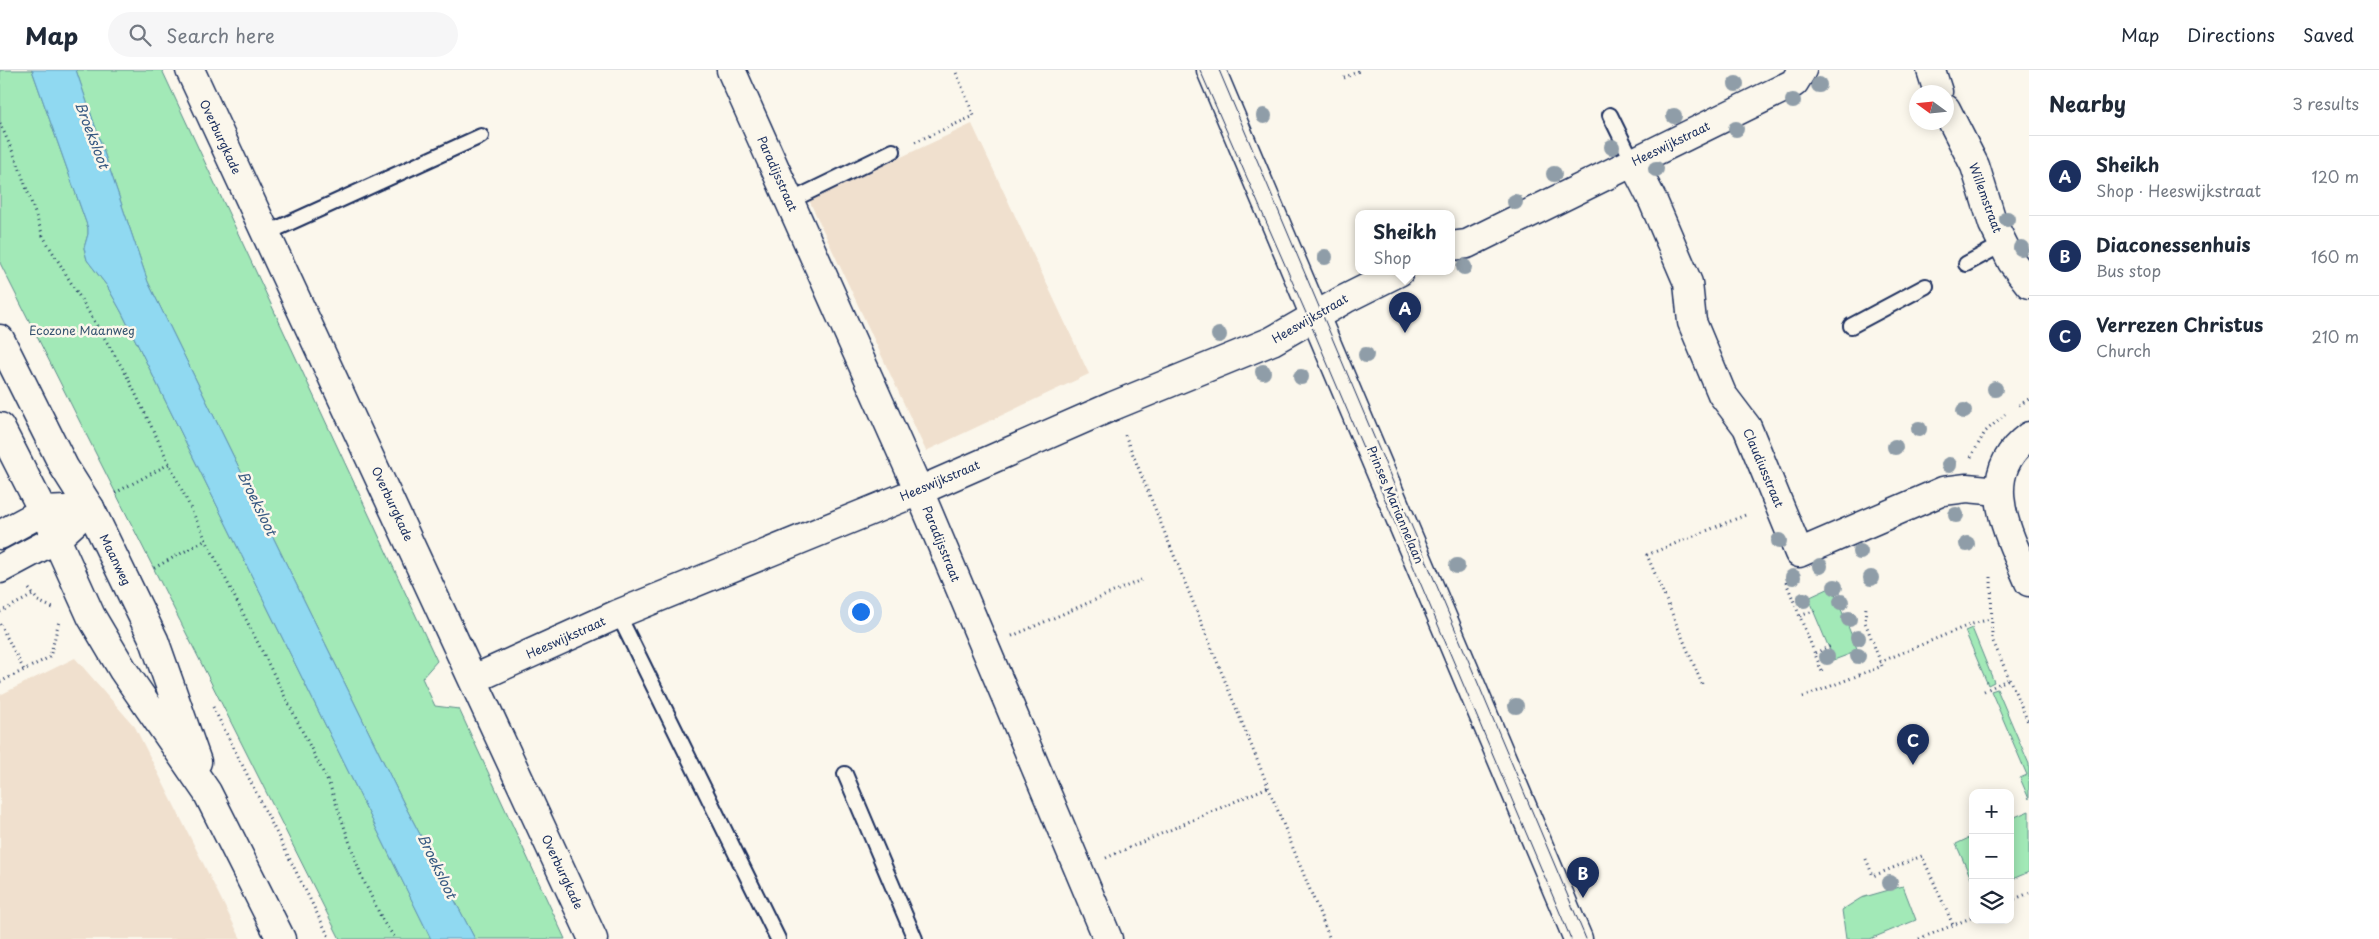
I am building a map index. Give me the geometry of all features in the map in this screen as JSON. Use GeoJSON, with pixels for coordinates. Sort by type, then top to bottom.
{"type":"FeatureCollection","features":[{"type":"Feature","properties":{"kind":"street","name":"Overburgkade"},"geometry":{"type":"LineString","coordinates":[[190,70],[593,939]]}},
{"type":"Feature","properties":{"kind":"street","name":"Paradijsstraat"},"geometry":{"type":"LineString","coordinates":[[731,70],[919,491],[1108,939]]}},
{"type":"Feature","properties":{"kind":"street","name":"Prinses Mariannelaan"},"geometry":{"type":"LineString","coordinates":[[1211,70],[1578,939]]}},
{"type":"Feature","properties":{"kind":"street","name":"Heeswijkstraat"},"geometry":{"type":"LineString","coordinates":[[1455,246],[1467,244],[1794,83],[1802,70]]}},
{"type":"Feature","properties":{"kind":"street"},"geometry":{"type":"LineString","coordinates":[[1931,70],[1936,85]]}},
{"type":"Feature","properties":{"kind":"street","name":"Willemstraat"},"geometry":{"type":"LineString","coordinates":[[1954,125],[1975,166],[1993,224],[2012,262],[2029,284]]}},
{"type":"Feature","properties":{"kind":"street","name":"Claudiusstraat"},"geometry":{"type":"LineString","coordinates":[[1633,162],[1653,201],[1688,283],[1692,322],[1722,394],[1747,427],[1799,553],[1943,491],[1967,488],[1999,491]]}},
{"type":"Feature","properties":{"kind":"street","name":"Heeswijkstraat"},"geometry":{"type":"LineString","coordinates":[[474,679],[618,614],[919,491],[1113,406],[1272,341],[1394,275]]}},
{"type":"Feature","properties":{"kind":"street","name":"Maanweg"},"geometry":{"type":"LineString","coordinates":[[0,340],[64,467],[99,502],[160,655],[206,792]]}},
{"type":"Feature","properties":{"kind":"street","name":"Maanweg"},"geometry":{"type":"LineString","coordinates":[[0,427],[44,512],[76,588],[112,652],[206,792],[281,939]]}},
{"type":"Feature","properties":{"kind":"street"},"geometry":{"type":"LineString","coordinates":[[2029,436],[2010,456],[2003,469],[1999,491],[2002,514],[2029,582]]}},
{"type":"Feature","properties":{"kind":"street"},"geometry":{"type":"LineString","coordinates":[[0,536],[44,512],[99,502]]}},
{"type":"Feature","properties":{"kind":"street"},"geometry":{"type":"LineString","coordinates":[[0,569],[56,539],[99,502]]}},
{"type":"Feature","properties":{"kind":"lane"},"geometry":{"type":"LineString","coordinates":[[1610,115],[1633,162]]}},
{"type":"Feature","properties":{"kind":"lane"},"geometry":{"type":"LineString","coordinates":[[265,234],[481,136]]}},
{"type":"Feature","properties":{"kind":"lane"},"geometry":{"type":"LineString","coordinates":[[790,201],[893,151]]}},
{"type":"Feature","properties":{"kind":"lane"},"geometry":{"type":"LineString","coordinates":[[1966,264],[2003,244]]}},
{"type":"Feature","properties":{"kind":"lane"},"geometry":{"type":"LineString","coordinates":[[1851,326],[1926,286]]}},
{"type":"Feature","properties":{"kind":"lane"},"geometry":{"type":"LineString","coordinates":[[618,614],[778,939]]}},
{"type":"Feature","properties":{"kind":"lane"},"geometry":{"type":"LineString","coordinates":[[845,774],[915,939]]}},
{"type":"Feature","properties":{"kind":"path"},"geometry":{"type":"LineString","coordinates":[[893,151],[974,116],[955,70]]}},
{"type":"Feature","properties":{"kind":"path"},"geometry":{"type":"LineString","coordinates":[[1344,78],[1361,70]]}},
{"type":"Feature","properties":{"kind":"path"},"geometry":{"type":"LineString","coordinates":[[0,123],[18,164],[43,236],[121,362],[206,540],[330,786],[361,875],[384,923],[396,939]]}},
{"type":"Feature","properties":{"kind":"path"},"geometry":{"type":"LineString","coordinates":[[1113,406],[1330,939]]}},
{"type":"Feature","properties":{"kind":"path"},"geometry":{"type":"LineString","coordinates":[[99,502],[169,464]]}},
{"type":"Feature","properties":{"kind":"path"},"geometry":{"type":"LineString","coordinates":[[1702,684],[1647,555],[1778,501]]}},
{"type":"Feature","properties":{"kind":"path"},"geometry":{"type":"LineString","coordinates":[[145,573],[206,540]]}},
{"type":"Feature","properties":{"kind":"path"},"geometry":{"type":"LineString","coordinates":[[984,648],[1141,580]]}},
{"type":"Feature","properties":{"kind":"path"},"geometry":{"type":"LineString","coordinates":[[1785,581],[1823,674]]}},
{"type":"Feature","properties":{"kind":"path"},"geometry":{"type":"LineString","coordinates":[[0,612],[33,595]]}},
{"type":"Feature","properties":{"kind":"path"},"geometry":{"type":"LineString","coordinates":[[1803,696],[1882,666],[1865,622],[1866,606]]}},
{"type":"Feature","properties":{"kind":"path"},"geometry":{"type":"LineString","coordinates":[[1800,616],[1816,610]]}},
{"type":"Feature","properties":{"kind":"path"},"geometry":{"type":"LineString","coordinates":[[0,682],[50,657],[60,615]]}},
{"type":"Feature","properties":{"kind":"path"},"geometry":{"type":"LineString","coordinates":[[1880,662],[1969,625],[1990,619]]}},
{"type":"Feature","properties":{"kind":"path"},"geometry":{"type":"LineString","coordinates":[[0,624],[24,670]]}},
{"type":"Feature","properties":{"kind":"path"},"geometry":{"type":"LineString","coordinates":[[1815,653],[1830,646]]}},
{"type":"Feature","properties":{"kind":"path"},"geometry":{"type":"LineString","coordinates":[[1984,691],[2010,679]]}},
{"type":"Feature","properties":{"kind":"path"},"geometry":{"type":"LineString","coordinates":[[211,704],[330,939]]}},
{"type":"Feature","properties":{"kind":"path"},"geometry":{"type":"LineString","coordinates":[[1078,870],[1268,787]]}},
{"type":"Feature","properties":{"kind":"path"},"geometry":{"type":"LineString","coordinates":[[1866,859],[1873,876],[1922,856],[1953,925]]}},
{"type":"Feature","properties":{"kind":"path"},"geometry":{"type":"LineString","coordinates":[[2014,899],[2029,893]]}},
{"type":"Feature","properties":{"kind":"path"},"geometry":{"type":"LineString","coordinates":[[1919,939],[1969,919]]}},
{"type":"Feature","properties":{"kind":"shaded area"},"geometry":{"type":"Polygon","coordinates":[[[972,124],[1089,374],[926,451],[809,200],[972,124]]]}},
{"type":"Feature","properties":{"kind":"shaded area"},"geometry":{"type":"Polygon","coordinates":[[[75,658],[135,727],[241,939],[0,939],[0,695],[75,658]]]}},
{"type":"Feature","properties":{"kind":"green space","name":"Ecozone Maanweg"},"geometry":{"type":"Polygon","coordinates":[[[0,70],[32,70],[88,228],[84,248],[87,260],[107,286],[122,313],[431,939],[340,939],[0,263],[0,70]]]}},
{"type":"Feature","properties":{"kind":"green space"},"geometry":{"type":"Polygon","coordinates":[[[76,70],[162,70],[437,661],[422,678],[435,706],[459,709],[565,939],[475,939],[404,804],[148,282],[76,70]]]}},
{"type":"Feature","properties":{"kind":"green space"},"geometry":{"type":"Polygon","coordinates":[[[1832,587],[1858,651],[1834,660],[1808,598],[1832,587]]]}},
{"type":"Feature","properties":{"kind":"green space"},"geometry":{"type":"Polygon","coordinates":[[[1972,628],[1994,682],[1988,685],[1965,631],[1972,628]]]}},
{"type":"Feature","properties":{"kind":"green space"},"geometry":{"type":"Polygon","coordinates":[[[1997,689],[2029,764],[2029,799],[2020,778],[2027,775],[1991,691],[1997,689]]]}},
{"type":"Feature","properties":{"kind":"green space"},"geometry":{"type":"Polygon","coordinates":[[[2029,811],[2029,872],[2014,878],[2014,834],[2014,817],[2029,811]]]}},
{"type":"Feature","properties":{"kind":"green space"},"geometry":{"type":"Polygon","coordinates":[[[1969,838],[1969,874],[1956,844],[1969,838]]]}},
{"type":"Feature","properties":{"kind":"green space"},"geometry":{"type":"Polygon","coordinates":[[[1903,886],[1916,920],[1870,939],[1846,939],[1842,910],[1861,898],[1903,886]]]}},
{"type":"Feature","properties":{"kind":"water","name":"Broeksloot"},"geometry":{"type":"Polygon","coordinates":[[[32,70],[76,70],[148,282],[404,804],[475,939],[431,939],[122,313],[107,286],[87,260],[84,248],[88,228],[32,70]]]}},
{"type":"Feature","properties":{"kind":"tram line"},"geometry":{"type":"LineString","coordinates":[[1200,70],[1309,320],[1571,939]]}},
{"type":"Feature","properties":{"kind":"tram line"},"geometry":{"type":"LineString","coordinates":[[1219,70],[1586,939]]}},
{"type":"Feature","properties":{"kind":"place","name":"Sheikh"},"geometry":{"type":"Point","coordinates":[1405,333]}},
{"type":"Feature","properties":{"kind":"place","name":"Verrezen Christus"},"geometry":{"type":"Point","coordinates":[1913,765]}},
{"type":"Feature","properties":{"kind":"place","name":"Diaconessenhuis"},"geometry":{"type":"Point","coordinates":[1583,898]}}]}
